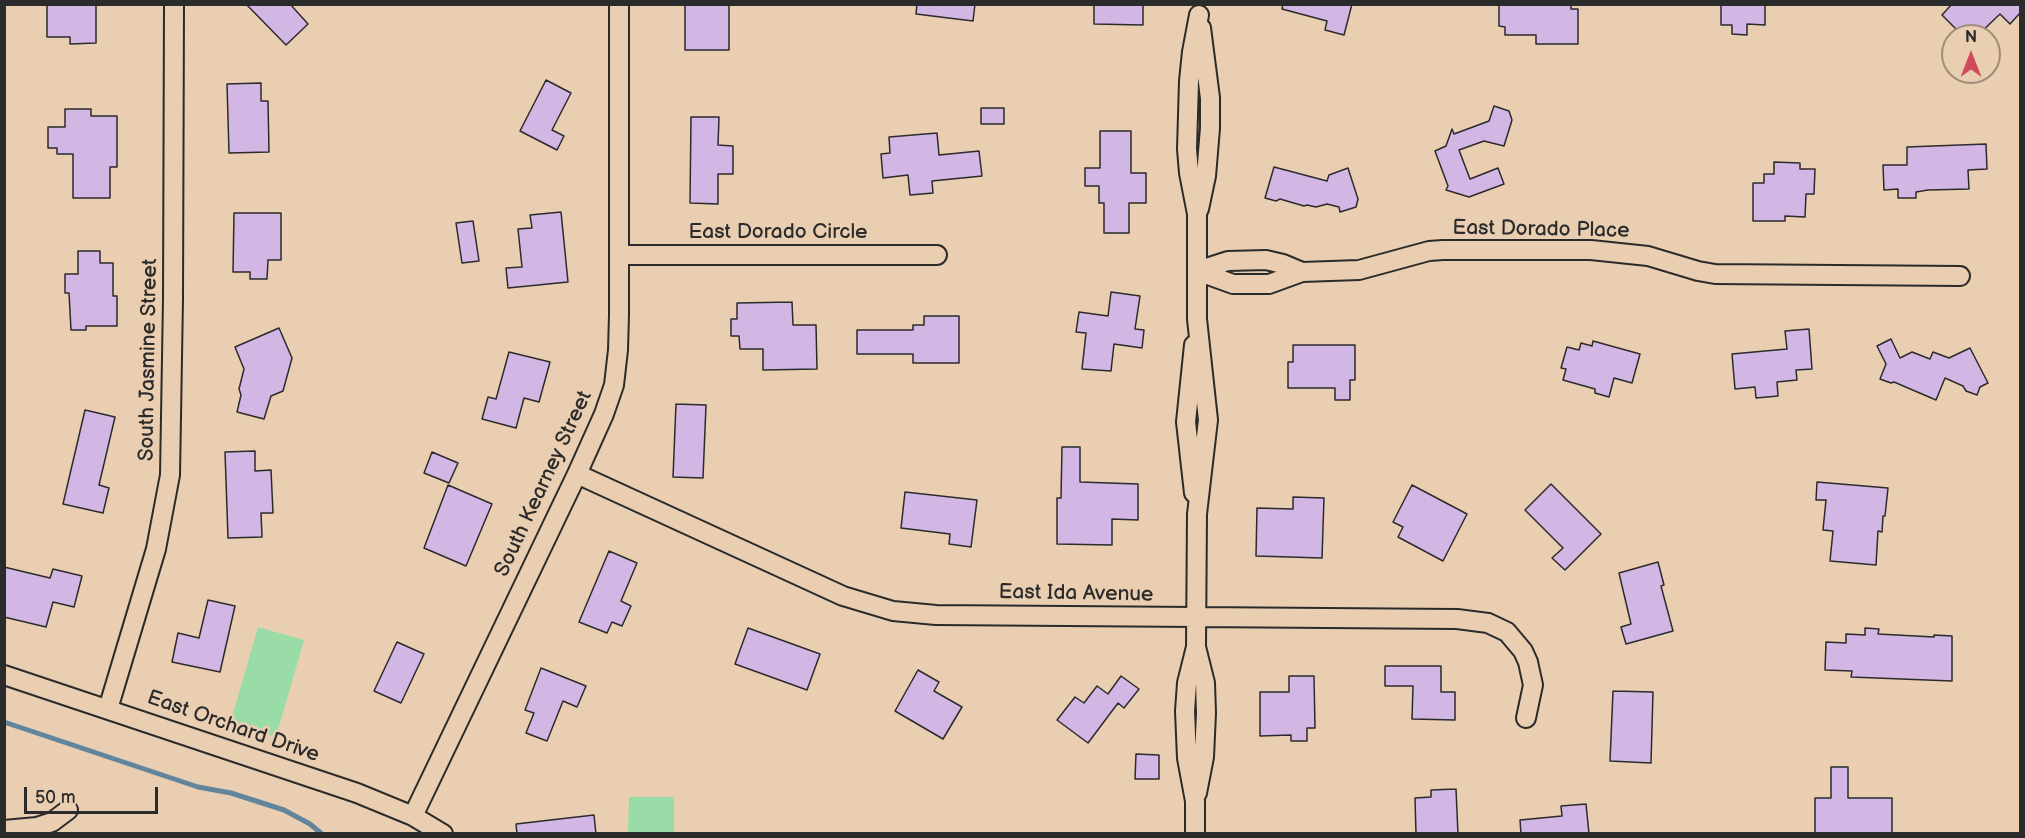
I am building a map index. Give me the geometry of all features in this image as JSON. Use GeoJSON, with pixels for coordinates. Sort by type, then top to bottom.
{"type":"FeatureCollection","features":[{"type":"Feature","properties":{"kind":"street","name":"South Jasmine Street"},"geometry":{"type":"LineString","coordinates":[[108,709],[156,549],[170,475],[174,299],[174,4]]}},
{"type":"Feature","properties":{"kind":"street","name":"South Kearney Street"},"geometry":{"type":"LineString","coordinates":[[413,816],[577,474],[604,414],[616,375],[619,255],[619,4]]}},
{"type":"Feature","properties":{"kind":"street"},"geometry":{"type":"LineString","coordinates":[[1195,834],[1195,801],[1204,757],[1206,713],[1205,683],[1196,647],[1197,514],[1188,457],[1186,422],[1197,320],[1197,214],[1206,176],[1210,128],[1206,61],[1199,10]]}},
{"type":"Feature","properties":{"kind":"street","name":"East Dorado Place"},"geometry":{"type":"LineString","coordinates":[[1197,271],[1225,282],[1269,284],[1302,272],[1359,270],[1429,251],[1521,249],[1613,251],[1648,256],[1715,274],[1960,276]]}},
{"type":"Feature","properties":{"kind":"street","name":"East Dorado Circle"},"geometry":{"type":"LineString","coordinates":[[619,255],[937,255]]}},
{"type":"Feature","properties":{"kind":"street","name":"East Ida Avenue"},"geometry":{"type":"LineString","coordinates":[[577,474],[843,596],[878,608],[912,614],[1457,619],[1488,622],[1507,632],[1523,651],[1528,662],[1533,685],[1526,718]]}},
{"type":"Feature","properties":{"kind":"street","name":"East Orchard Drive"},"geometry":{"type":"LineString","coordinates":[[4,675],[357,793],[413,816],[443,834]]}},
{"type":"Feature","properties":{"kind":"street"},"geometry":{"type":"LineString","coordinates":[[4,830],[37,827],[52,822],[68,810]]}},
{"type":"Feature","properties":{"kind":"green space"},"geometry":{"type":"Polygon","coordinates":[[[258,627],[304,640],[276,737],[230,724],[258,627]]]}},
{"type":"Feature","properties":{"kind":"green space"},"geometry":{"type":"Polygon","coordinates":[[[629,797],[674,797],[674,833],[628,833],[629,797]]]}},
{"type":"Feature","properties":{"kind":"building"},"geometry":{"type":"Polygon","coordinates":[[[47,4],[96,4],[96,43],[70,44],[70,37],[47,37],[47,4]]]}},
{"type":"Feature","properties":{"kind":"building"},"geometry":{"type":"Polygon","coordinates":[[[246,4],[290,4],[308,24],[286,45],[246,4]]]}},
{"type":"Feature","properties":{"kind":"building"},"geometry":{"type":"Polygon","coordinates":[[[685,4],[729,4],[729,50],[685,50],[685,4]]]}},
{"type":"Feature","properties":{"kind":"building"},"geometry":{"type":"Polygon","coordinates":[[[917,4],[975,4],[973,21],[916,14],[917,4]]]}},
{"type":"Feature","properties":{"kind":"building"},"geometry":{"type":"Polygon","coordinates":[[[1094,4],[1143,4],[1143,25],[1094,24],[1094,4]]]}},
{"type":"Feature","properties":{"kind":"building"},"geometry":{"type":"Polygon","coordinates":[[[1283,4],[1352,4],[1344,35],[1325,30],[1327,21],[1282,9],[1283,4]]]}},
{"type":"Feature","properties":{"kind":"building"},"geometry":{"type":"Polygon","coordinates":[[[1499,4],[1571,4],[1571,9],[1578,9],[1578,44],[1536,44],[1536,35],[1505,35],[1505,27],[1499,26],[1499,4]]]}},
{"type":"Feature","properties":{"kind":"building"},"geometry":{"type":"Polygon","coordinates":[[[1721,4],[1765,4],[1765,25],[1747,24],[1747,35],[1732,34],[1732,25],[1721,25],[1721,4]]]}},
{"type":"Feature","properties":{"kind":"building"},"geometry":{"type":"Polygon","coordinates":[[[1952,4],[2020,4],[2020,13],[2010,24],[2000,14],[1990,24],[1951,24],[1942,15],[1952,4]]]}},
{"type":"Feature","properties":{"kind":"building"},"geometry":{"type":"Polygon","coordinates":[[[546,80],[571,93],[552,130],[564,136],[557,150],[520,131],[546,80]]]}},
{"type":"Feature","properties":{"kind":"building"},"geometry":{"type":"Polygon","coordinates":[[[261,83],[261,101],[268,101],[269,152],[229,153],[227,84],[261,83]]]}},
{"type":"Feature","properties":{"kind":"building"},"geometry":{"type":"Polygon","coordinates":[[[1494,106],[1509,111],[1512,120],[1504,146],[1484,141],[1459,150],[1470,179],[1498,168],[1504,184],[1469,197],[1446,190],[1448,186],[1435,151],[1446,146],[1452,129],[1454,134],[1489,121],[1494,106]]]}},
{"type":"Feature","properties":{"kind":"building"},"geometry":{"type":"Polygon","coordinates":[[[981,108],[1004,108],[1004,124],[981,124],[981,108]]]}},
{"type":"Feature","properties":{"kind":"building"},"geometry":{"type":"Polygon","coordinates":[[[65,109],[91,109],[91,116],[117,116],[117,167],[110,167],[110,198],[73,198],[73,154],[57,154],[57,148],[48,148],[48,127],[65,127],[65,109]]]}},
{"type":"Feature","properties":{"kind":"building"},"geometry":{"type":"Polygon","coordinates":[[[691,117],[719,117],[718,145],[733,146],[733,174],[718,174],[718,204],[690,203],[691,117]]]}},
{"type":"Feature","properties":{"kind":"building"},"geometry":{"type":"Polygon","coordinates":[[[1100,131],[1131,131],[1131,173],[1146,173],[1146,203],[1129,203],[1129,233],[1104,233],[1104,203],[1099,203],[1099,186],[1085,186],[1085,168],[1100,168],[1100,131]]]}},
{"type":"Feature","properties":{"kind":"building"},"geometry":{"type":"Polygon","coordinates":[[[937,133],[939,155],[979,151],[982,176],[932,181],[933,193],[910,195],[908,175],[883,178],[881,154],[890,153],[889,137],[937,133]]]}},
{"type":"Feature","properties":{"kind":"building"},"geometry":{"type":"Polygon","coordinates":[[[1986,144],[1987,169],[1968,170],[1969,189],[1916,192],[1916,198],[1898,198],[1898,189],[1884,190],[1883,165],[1907,165],[1907,147],[1986,144]]]}},
{"type":"Feature","properties":{"kind":"building"},"geometry":{"type":"Polygon","coordinates":[[[1774,162],[1800,163],[1800,169],[1815,169],[1814,194],[1806,194],[1805,217],[1785,216],[1785,221],[1753,221],[1753,183],[1764,183],[1764,174],[1774,174],[1774,162]]]}},
{"type":"Feature","properties":{"kind":"building"},"geometry":{"type":"Polygon","coordinates":[[[1274,167],[1327,181],[1329,175],[1348,168],[1358,199],[1356,207],[1340,212],[1339,207],[1327,204],[1316,207],[1304,206],[1280,199],[1276,201],[1265,198],[1274,167]]]}},
{"type":"Feature","properties":{"kind":"building"},"geometry":{"type":"Polygon","coordinates":[[[561,212],[568,282],[508,288],[506,268],[522,267],[518,229],[532,228],[530,215],[561,212]]]}},
{"type":"Feature","properties":{"kind":"building"},"geometry":{"type":"Polygon","coordinates":[[[234,213],[281,213],[281,260],[268,260],[267,279],[250,279],[250,272],[233,272],[234,213]]]}},
{"type":"Feature","properties":{"kind":"building"},"geometry":{"type":"Polygon","coordinates":[[[473,221],[479,261],[462,263],[456,223],[473,221]]]}},
{"type":"Feature","properties":{"kind":"building"},"geometry":{"type":"Polygon","coordinates":[[[78,251],[100,251],[100,263],[113,263],[113,296],[117,296],[117,326],[86,326],[86,330],[71,330],[69,293],[65,293],[65,274],[78,274],[78,251]]]}},
{"type":"Feature","properties":{"kind":"building"},"geometry":{"type":"Polygon","coordinates":[[[1111,292],[1140,296],[1135,329],[1144,330],[1142,348],[1114,344],[1111,371],[1082,369],[1086,333],[1076,332],[1079,312],[1108,316],[1111,292]]]}},
{"type":"Feature","properties":{"kind":"building"},"geometry":{"type":"Polygon","coordinates":[[[792,302],[793,325],[816,325],[817,369],[763,370],[763,349],[740,349],[739,336],[731,336],[731,319],[737,319],[737,303],[792,302]]]}},
{"type":"Feature","properties":{"kind":"building"},"geometry":{"type":"Polygon","coordinates":[[[924,316],[959,316],[959,363],[913,363],[913,354],[857,354],[857,330],[913,330],[913,325],[924,325],[924,316]]]}},
{"type":"Feature","properties":{"kind":"building"},"geometry":{"type":"Polygon","coordinates":[[[279,328],[292,358],[283,391],[271,396],[264,419],[237,412],[244,369],[235,347],[279,328]]]}},
{"type":"Feature","properties":{"kind":"building"},"geometry":{"type":"Polygon","coordinates":[[[1809,329],[1812,369],[1796,370],[1797,380],[1777,382],[1778,396],[1756,398],[1755,387],[1735,389],[1732,354],[1787,349],[1785,331],[1809,329]]]}},
{"type":"Feature","properties":{"kind":"building"},"geometry":{"type":"Polygon","coordinates":[[[1891,339],[1900,358],[1912,352],[1930,359],[1933,352],[1949,358],[1970,348],[1988,383],[1980,387],[1977,395],[1945,378],[1936,400],[1894,382],[1880,379],[1886,364],[1877,346],[1891,339]]]}},
{"type":"Feature","properties":{"kind":"building"},"geometry":{"type":"Polygon","coordinates":[[[1593,341],[1640,354],[1632,383],[1614,378],[1609,397],[1595,393],[1595,389],[1563,380],[1566,369],[1561,368],[1567,347],[1579,350],[1581,343],[1592,346],[1593,341]]]}},
{"type":"Feature","properties":{"kind":"building"},"geometry":{"type":"Polygon","coordinates":[[[1293,345],[1355,345],[1355,380],[1350,380],[1350,400],[1335,400],[1335,388],[1288,388],[1288,362],[1293,362],[1293,345]]]}},
{"type":"Feature","properties":{"kind":"building"},"geometry":{"type":"Polygon","coordinates":[[[509,352],[550,362],[539,402],[524,398],[516,428],[482,419],[488,397],[496,399],[509,352]]]}},
{"type":"Feature","properties":{"kind":"building"},"geometry":{"type":"Polygon","coordinates":[[[676,404],[706,405],[703,478],[673,477],[676,404]]]}},
{"type":"Feature","properties":{"kind":"building"},"geometry":{"type":"Polygon","coordinates":[[[85,410],[115,417],[99,485],[109,488],[103,513],[63,504],[85,410]]]}},
{"type":"Feature","properties":{"kind":"building"},"geometry":{"type":"Polygon","coordinates":[[[1062,447],[1080,447],[1080,482],[1138,484],[1138,520],[1112,519],[1112,545],[1057,544],[1057,498],[1061,498],[1062,447]]]}},
{"type":"Feature","properties":{"kind":"building"},"geometry":{"type":"Polygon","coordinates":[[[255,451],[255,471],[271,470],[273,513],[261,513],[262,537],[228,538],[225,452],[255,451]]]}},
{"type":"Feature","properties":{"kind":"building"},"geometry":{"type":"Polygon","coordinates":[[[432,452],[458,463],[449,483],[424,473],[432,452]]]}},
{"type":"Feature","properties":{"kind":"building"},"geometry":{"type":"Polygon","coordinates":[[[1817,482],[1888,488],[1882,532],[1878,531],[1876,565],[1830,561],[1833,531],[1823,530],[1826,500],[1816,500],[1817,482]]]}},
{"type":"Feature","properties":{"kind":"building"},"geometry":{"type":"Polygon","coordinates":[[[1551,484],[1601,534],[1565,570],[1552,558],[1563,548],[1525,510],[1551,484]]]}},
{"type":"Feature","properties":{"kind":"building"},"geometry":{"type":"Polygon","coordinates":[[[448,485],[492,504],[466,566],[424,548],[448,485]]]}},
{"type":"Feature","properties":{"kind":"building"},"geometry":{"type":"Polygon","coordinates":[[[1412,485],[1467,514],[1443,561],[1398,537],[1403,527],[1393,522],[1412,485]]]}},
{"type":"Feature","properties":{"kind":"building"},"geometry":{"type":"Polygon","coordinates":[[[905,492],[977,500],[971,547],[949,544],[950,534],[901,528],[905,492]]]}},
{"type":"Feature","properties":{"kind":"building"},"geometry":{"type":"Polygon","coordinates":[[[1293,497],[1324,498],[1322,558],[1256,556],[1257,508],[1293,509],[1293,497]]]}},
{"type":"Feature","properties":{"kind":"building"},"geometry":{"type":"Polygon","coordinates":[[[609,551],[637,563],[621,601],[631,606],[622,626],[612,622],[607,633],[579,622],[609,551]]]}},
{"type":"Feature","properties":{"kind":"building"},"geometry":{"type":"Polygon","coordinates":[[[1658,562],[1664,585],[1661,586],[1673,631],[1626,644],[1621,627],[1631,624],[1619,573],[1658,562]]]}},
{"type":"Feature","properties":{"kind":"building"},"geometry":{"type":"Polygon","coordinates":[[[4,567],[50,578],[53,569],[82,576],[74,607],[53,602],[46,627],[4,617],[4,567]]]}},
{"type":"Feature","properties":{"kind":"building"},"geometry":{"type":"Polygon","coordinates":[[[208,600],[235,606],[220,672],[172,662],[178,633],[199,638],[208,600]]]}},
{"type":"Feature","properties":{"kind":"building"},"geometry":{"type":"Polygon","coordinates":[[[748,628],[820,654],[807,690],[735,664],[748,628]]]}},
{"type":"Feature","properties":{"kind":"building"},"geometry":{"type":"Polygon","coordinates":[[[1865,628],[1879,629],[1878,634],[1952,636],[1952,681],[1851,677],[1852,671],[1825,670],[1826,642],[1846,643],[1846,634],[1865,635],[1865,628]]]}},
{"type":"Feature","properties":{"kind":"building"},"geometry":{"type":"Polygon","coordinates":[[[397,642],[424,654],[401,703],[374,691],[397,642]]]}},
{"type":"Feature","properties":{"kind":"building"},"geometry":{"type":"Polygon","coordinates":[[[1385,666],[1441,666],[1441,692],[1455,692],[1455,720],[1412,719],[1413,686],[1385,686],[1385,666]]]}},
{"type":"Feature","properties":{"kind":"building"},"geometry":{"type":"Polygon","coordinates":[[[541,668],[586,686],[577,707],[563,701],[547,741],[526,733],[534,713],[525,710],[541,668]]]}},
{"type":"Feature","properties":{"kind":"building"},"geometry":{"type":"Polygon","coordinates":[[[918,670],[939,682],[934,691],[962,707],[943,739],[895,711],[918,670]]]}},
{"type":"Feature","properties":{"kind":"building"},"geometry":{"type":"Polygon","coordinates":[[[1121,676],[1139,689],[1124,708],[1118,703],[1088,743],[1057,720],[1075,697],[1084,703],[1097,686],[1108,694],[1121,676]]]}},
{"type":"Feature","properties":{"kind":"building"},"geometry":{"type":"Polygon","coordinates":[[[1289,676],[1314,676],[1315,728],[1307,728],[1307,741],[1291,741],[1291,735],[1260,736],[1260,692],[1289,692],[1289,676]]]}},
{"type":"Feature","properties":{"kind":"building"},"geometry":{"type":"Polygon","coordinates":[[[1613,691],[1653,692],[1651,763],[1610,761],[1613,691]]]}},
{"type":"Feature","properties":{"kind":"building"},"geometry":{"type":"Polygon","coordinates":[[[1136,754],[1159,755],[1159,779],[1135,779],[1136,754]]]}},
{"type":"Feature","properties":{"kind":"building"},"geometry":{"type":"Polygon","coordinates":[[[1831,767],[1848,767],[1848,798],[1892,798],[1892,834],[1815,834],[1815,798],[1831,798],[1831,767]]]}},
{"type":"Feature","properties":{"kind":"building"},"geometry":{"type":"Polygon","coordinates":[[[1456,789],[1458,834],[1416,834],[1415,798],[1431,797],[1431,790],[1456,789]]]}},
{"type":"Feature","properties":{"kind":"building"},"geometry":{"type":"Polygon","coordinates":[[[1586,804],[1589,834],[1521,834],[1520,820],[1562,816],[1561,806],[1586,804]]]}},
{"type":"Feature","properties":{"kind":"building"},"geometry":{"type":"Polygon","coordinates":[[[594,815],[596,834],[517,834],[516,824],[594,815]]]}},
{"type":"Feature","properties":{"kind":"waterway"},"geometry":{"type":"LineString","coordinates":[[4,722],[198,787],[231,793],[284,810],[310,824],[322,834]]}}]}
